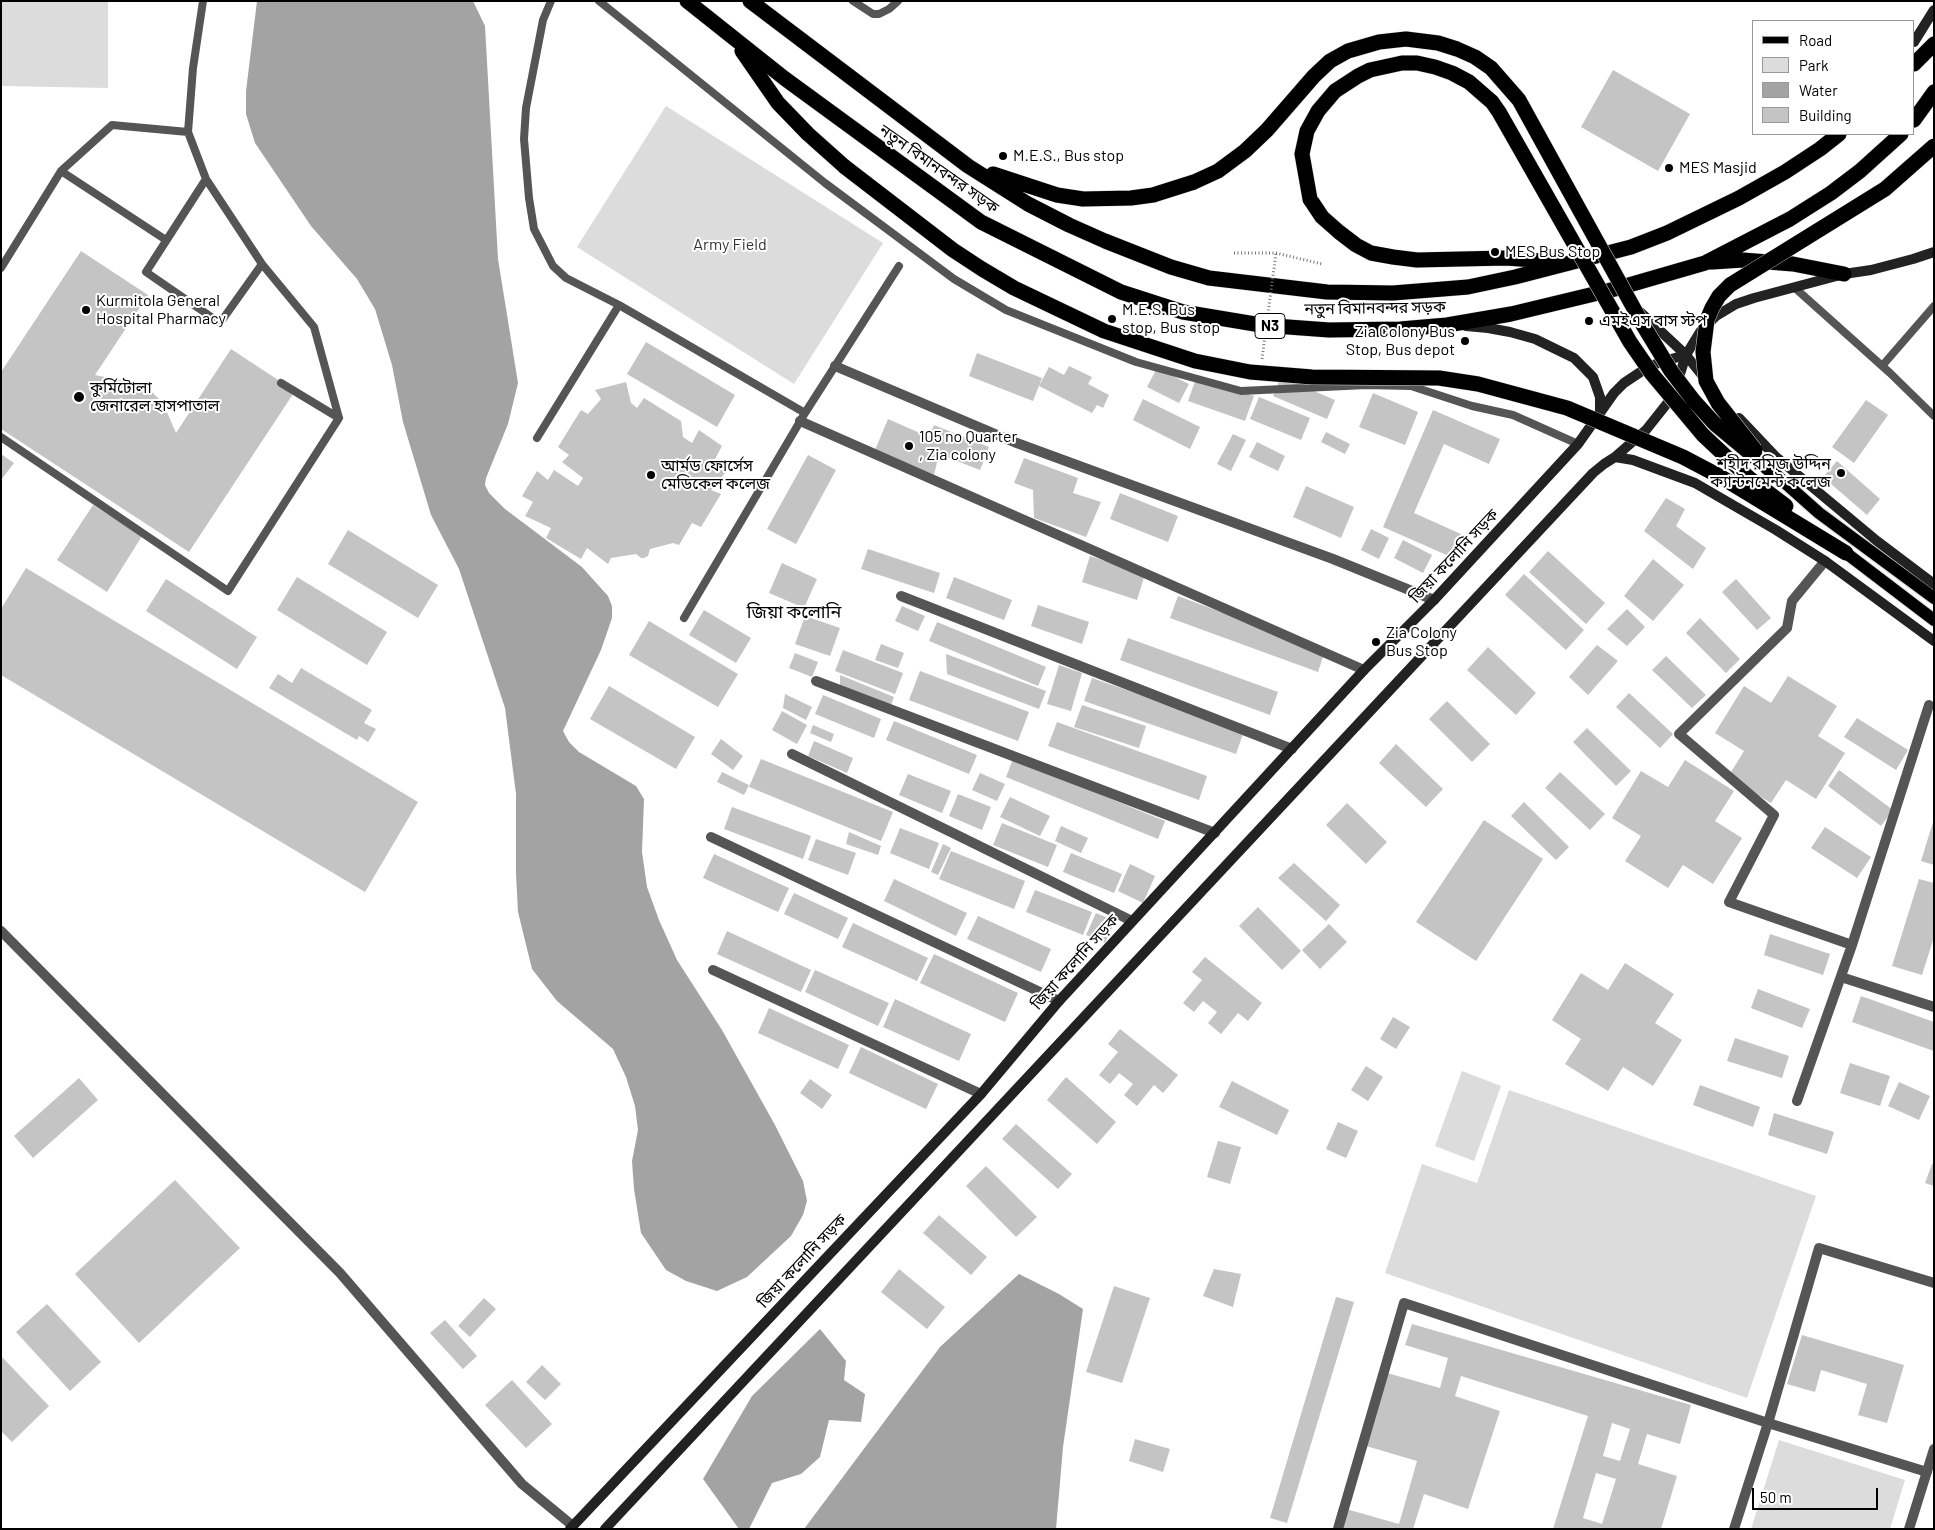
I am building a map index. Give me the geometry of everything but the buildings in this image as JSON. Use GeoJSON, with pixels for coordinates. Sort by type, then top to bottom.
{"type":"FeatureCollection","features":[{"type":"Feature","properties":{"kind":"highway","name":"নতুন বিমানবন্দর সড়ক"},"geometry":{"type":"LineString","coordinates":[[687,1],[736,42],[981,222],[1121,292],[1183,312],[1260,325],[1329,330],[1448,325],[1511,314],[1615,289],[1705,263],[1790,219],[1831,193],[1900,135]]}},
{"type":"Feature","properties":{"kind":"highway","name":"নতুন বিমানবন্দর সড়ক"},"geometry":{"type":"LineString","coordinates":[[750,1],[968,166],[1028,204],[1069,226],[1171,267],[1209,278],[1327,292],[1393,293],[1468,288],[1631,247],[1667,233],[1739,198],[1785,172],[1838,135]]}},
{"type":"Feature","properties":{"kind":"highway"},"geometry":{"type":"LineString","coordinates":[[968,166],[1025,186],[1057,195],[1082,199],[1138,197],[1175,189],[1218,171],[1245,151],[1267,130],[1330,60],[1348,51],[1379,42],[1406,39],[1438,43],[1457,49],[1475,57],[1491,68],[1519,100],[1533,122],[1642,325],[1671,371],[1694,402],[1715,424],[1774,474]]}},
{"type":"Feature","properties":{"kind":"highway"},"geometry":{"type":"LineString","coordinates":[[736,42],[778,103],[808,134],[846,167],[954,250],[982,269],[1014,288],[1104,331],[1195,361],[1250,372],[1312,377],[1439,378],[1478,384],[1566,408],[1675,454],[1721,477],[1846,553]]}},
{"type":"Feature","properties":{"kind":"highway"},"geometry":{"type":"LineString","coordinates":[[1915,63],[1934,44]]}},
{"type":"Feature","properties":{"kind":"highway"},"geometry":{"type":"LineString","coordinates":[[1560,266],[1534,260],[1506,258],[1417,260],[1371,252],[1356,245],[1322,217],[1310,199],[1302,154],[1307,131],[1318,112],[1335,91],[1358,76],[1370,70],[1402,63],[1435,67],[1469,82],[1492,102],[1499,112],[1630,342],[1671,397],[1703,435],[1749,478],[1846,553]]}},
{"type":"Feature","properties":{"kind":"highway"},"geometry":{"type":"LineString","coordinates":[[1916,118],[1934,92]]}},
{"type":"Feature","properties":{"kind":"highway"},"geometry":{"type":"LineString","coordinates":[[1774,474],[1718,403],[1706,381],[1703,352],[1707,320],[1712,308],[1719,296],[1730,285],[1878,193],[1934,146]]}},
{"type":"Feature","properties":{"kind":"highway"},"geometry":{"type":"LineString","coordinates":[[1705,263],[1743,260],[1793,264],[1844,274]]}},
{"type":"Feature","properties":{"kind":"main road"},"geometry":{"type":"LineString","coordinates":[[1915,40],[1934,10]]}},
{"type":"Feature","properties":{"kind":"main road"},"geometry":{"type":"LineString","coordinates":[[1916,118],[1934,105]]}},
{"type":"Feature","properties":{"kind":"main road"},"geometry":{"type":"LineString","coordinates":[[605,1529],[1593,472],[1615,457],[1646,430],[1669,400],[1686,355],[1700,332],[1716,316],[1736,304],[1754,298],[1844,274],[1871,270],[1934,252]]}},
{"type":"Feature","properties":{"kind":"main road"},"geometry":{"type":"LineString","coordinates":[[1615,289],[1686,355],[1749,430],[1775,456],[1877,541],[1934,584]]}},
{"type":"Feature","properties":{"kind":"main road"},"geometry":{"type":"LineString","coordinates":[[1448,325],[1488,328],[1510,332],[1535,339],[1574,358],[1593,377],[1600,397],[1600,414]]}},
{"type":"Feature","properties":{"kind":"main road","name":"জিয়া কলোনি সড়ক"},"geometry":{"type":"LineString","coordinates":[[571,1527],[981,1094],[1059,1001],[1132,921],[1364,670],[1434,600],[1578,444],[1614,393],[1624,383],[1660,362],[1686,355]]}},
{"type":"Feature","properties":{"kind":"main road"},"geometry":{"type":"LineString","coordinates":[[1615,457],[1656,467],[1695,483],[1825,561],[1934,641]]}},
{"type":"Feature","properties":{"kind":"main road"},"geometry":{"type":"LineString","coordinates":[[1774,474],[1820,513],[1934,598]]}},
{"type":"Feature","properties":{"kind":"main road"},"geometry":{"type":"LineString","coordinates":[[1846,553],[1934,620]]}},
{"type":"Feature","properties":{"kind":"street"},"geometry":{"type":"LineString","coordinates":[[835,366],[1014,442],[1314,552],[1434,600]]}},
{"type":"Feature","properties":{"kind":"street"},"geometry":{"type":"LineString","coordinates":[[802,417],[1364,670]]}},
{"type":"Feature","properties":{"kind":"street"},"geometry":{"type":"LineString","coordinates":[[1825,561],[1792,601],[1787,628],[1679,734],[1774,815],[1729,902],[1852,945]]}},
{"type":"Feature","properties":{"kind":"street"},"geometry":{"type":"LineString","coordinates":[[901,596],[1292,749]]}},
{"type":"Feature","properties":{"kind":"street"},"geometry":{"type":"LineString","coordinates":[[816,681],[1215,832]]}},
{"type":"Feature","properties":{"kind":"street"},"geometry":{"type":"LineString","coordinates":[[1797,1101],[1852,945],[1929,705]]}},
{"type":"Feature","properties":{"kind":"street"},"geometry":{"type":"LineString","coordinates":[[792,754],[1132,921]]}},
{"type":"Feature","properties":{"kind":"street"},"geometry":{"type":"LineString","coordinates":[[711,836],[1059,1001]]}},
{"type":"Feature","properties":{"kind":"street"},"geometry":{"type":"LineString","coordinates":[[1,931],[340,1273],[522,1484],[571,1527]]}},
{"type":"Feature","properties":{"kind":"street"},"geometry":{"type":"LineString","coordinates":[[713,970],[981,1094]]}},
{"type":"Feature","properties":{"kind":"street"},"geometry":{"type":"LineString","coordinates":[[1841,976],[1934,1006]]}},
{"type":"Feature","properties":{"kind":"street"},"geometry":{"type":"LineString","coordinates":[[1734,1529],[1768,1423],[1819,1248],[1934,1282]]}},
{"type":"Feature","properties":{"kind":"street"},"geometry":{"type":"LineString","coordinates":[[1338,1529],[1404,1303],[1768,1423],[1926,1472]]}},
{"type":"Feature","properties":{"kind":"street"},"geometry":{"type":"LineString","coordinates":[[1909,1529],[1934,1449]]}},
{"type":"Feature","properties":{"kind":"lane"},"geometry":{"type":"LineString","coordinates":[[1,437],[228,591],[339,418],[314,327],[262,264],[206,179],[188,132],[193,68],[203,1]]}},
{"type":"Feature","properties":{"kind":"lane"},"geometry":{"type":"LineString","coordinates":[[551,1],[543,20],[526,108],[524,139],[534,229],[553,266],[566,278],[620,305],[802,417]]}},
{"type":"Feature","properties":{"kind":"lane"},"geometry":{"type":"LineString","coordinates":[[599,1],[825,183],[954,279],[1006,310],[1136,362],[1241,390],[1411,386],[1472,406],[1513,415],[1578,444]]}},
{"type":"Feature","properties":{"kind":"lane"},"geometry":{"type":"LineString","coordinates":[[855,2],[873,14],[879,14],[889,9],[898,1]]}},
{"type":"Feature","properties":{"kind":"lane"},"geometry":{"type":"LineString","coordinates":[[1,268],[61,171],[112,125],[188,132]]}},
{"type":"Feature","properties":{"kind":"lane"},"geometry":{"type":"LineString","coordinates":[[61,171],[166,240]]}},
{"type":"Feature","properties":{"kind":"lane"},"geometry":{"type":"LineString","coordinates":[[206,179],[146,272],[220,323],[262,264]]}},
{"type":"Feature","properties":{"kind":"lane"},"geometry":{"type":"LineString","coordinates":[[684,618],[802,417],[899,266]]}},
{"type":"Feature","properties":{"kind":"lane"},"geometry":{"type":"LineString","coordinates":[[1795,288],[1882,366],[1934,416]]}},
{"type":"Feature","properties":{"kind":"lane"},"geometry":{"type":"LineString","coordinates":[[537,438],[620,305]]}},
{"type":"Feature","properties":{"kind":"lane"},"geometry":{"type":"LineString","coordinates":[[1882,366],[1934,306]]}},
{"type":"Feature","properties":{"kind":"lane"},"geometry":{"type":"LineString","coordinates":[[281,383],[339,418]]}},
{"type":"Feature","properties":{"kind":"path"},"geometry":{"type":"LineString","coordinates":[[1234,253],[1276,253],[1322,264]]}},
{"type":"Feature","properties":{"kind":"path"},"geometry":{"type":"LineString","coordinates":[[1261,362],[1276,253]]}},
{"type":"Feature","properties":{"kind":"green space"},"geometry":{"type":"Polygon","coordinates":[[[1,1],[108,1],[108,88],[1,86],[1,1]]]}},
{"type":"Feature","properties":{"kind":"green space","name":"Army Field"},"geometry":{"type":"Polygon","coordinates":[[[666,106],[883,243],[794,384],[577,247],[666,106]]]}},
{"type":"Feature","properties":{"kind":"green space"},"geometry":{"type":"Polygon","coordinates":[[[1462,1071],[1501,1086],[1474,1161],[1435,1146],[1462,1071]]]}},
{"type":"Feature","properties":{"kind":"green space"},"geometry":{"type":"Polygon","coordinates":[[[1509,1090],[1816,1196],[1747,1398],[1385,1273],[1422,1164],[1477,1183],[1509,1090]]]}},
{"type":"Feature","properties":{"kind":"green space"},"geometry":{"type":"Polygon","coordinates":[[[1779,1440],[1905,1480],[1890,1529],[1751,1529],[1779,1440]]]}},
{"type":"Feature","properties":{"kind":"water"},"geometry":{"type":"Polygon","coordinates":[[[257,1],[473,1],[485,26],[498,259],[518,383],[508,424],[486,478],[485,485],[489,493],[505,509],[582,567],[608,596],[612,606],[612,618],[601,650],[563,731],[569,742],[579,752],[636,786],[644,799],[642,852],[647,887],[659,920],[677,960],[722,1030],[775,1125],[803,1181],[807,1201],[803,1215],[791,1236],[747,1277],[717,1291],[686,1281],[666,1270],[641,1233],[632,1161],[638,1130],[635,1106],[626,1077],[613,1049],[557,1001],[532,969],[518,912],[516,794],[505,708],[459,569],[431,515],[403,422],[392,365],[375,309],[357,279],[311,226],[255,143],[246,114],[246,91],[257,1]]]}},
{"type":"Feature","properties":{"kind":"water"},"geometry":{"type":"Polygon","coordinates":[[[1019,1274],[1059,1294],[1083,1309],[1063,1447],[1056,1529],[804,1529],[940,1347],[1019,1274]]]}},
{"type":"Feature","properties":{"kind":"water"},"geometry":{"type":"Polygon","coordinates":[[[820,1329],[846,1361],[844,1380],[865,1394],[861,1422],[829,1420],[820,1457],[801,1474],[772,1483],[749,1529],[739,1529],[703,1479],[752,1396],[820,1329]]]}},
{"type":"Feature","properties":{"kind":"place","name":"M.E.S., Bus stop"},"geometry":{"type":"Point","coordinates":[1003,156]}},
{"type":"Feature","properties":{"kind":"place","name":"MES Masjid"},"geometry":{"type":"Point","coordinates":[1669,168]}},
{"type":"Feature","properties":{"kind":"place","name":"MES Bus Stop"},"geometry":{"type":"Point","coordinates":[1495,252]}},
{"type":"Feature","properties":{"kind":"place","name":"Kurmitola General Hospital Pharmacy"},"geometry":{"type":"Point","coordinates":[86,310]}},
{"type":"Feature","properties":{"kind":"place","name":"M.E.S. Bus stop, Bus stop"},"geometry":{"type":"Point","coordinates":[1112,319]}},
{"type":"Feature","properties":{"kind":"place","name":"এমইএস বাস স্টপ"},"geometry":{"type":"Point","coordinates":[1589,321]}},
{"type":"Feature","properties":{"kind":"place","name":"Zia Colony Bus Stop, Bus depot"},"geometry":{"type":"Point","coordinates":[1465,341]}},
{"type":"Feature","properties":{"kind":"place","name":"কুর্মিটোলা জেনারেল হাসপাতাল"},"geometry":{"type":"Point","coordinates":[79,397]}},
{"type":"Feature","properties":{"kind":"place","name":"105 no Quarter , Zia colony"},"geometry":{"type":"Point","coordinates":[909,446]}},
{"type":"Feature","properties":{"kind":"place","name":"শহীদ রমিজ উদ্দিন ক্যান্টনমেন্ট কলেজ"},"geometry":{"type":"Point","coordinates":[1841,473]}},
{"type":"Feature","properties":{"kind":"place","name":"আর্মড ফোর্সেস মেডিকেল কলেজ"},"geometry":{"type":"Point","coordinates":[651,475]}},
{"type":"Feature","properties":{"kind":"place","name":"Zia Colony Bus Stop"},"geometry":{"type":"Point","coordinates":[1376,642]}},
{"type":"Feature","properties":{"kind":"district","name":"জিয়া কলোনি"},"geometry":{"type":"Point","coordinates":[794,612]}}]}
